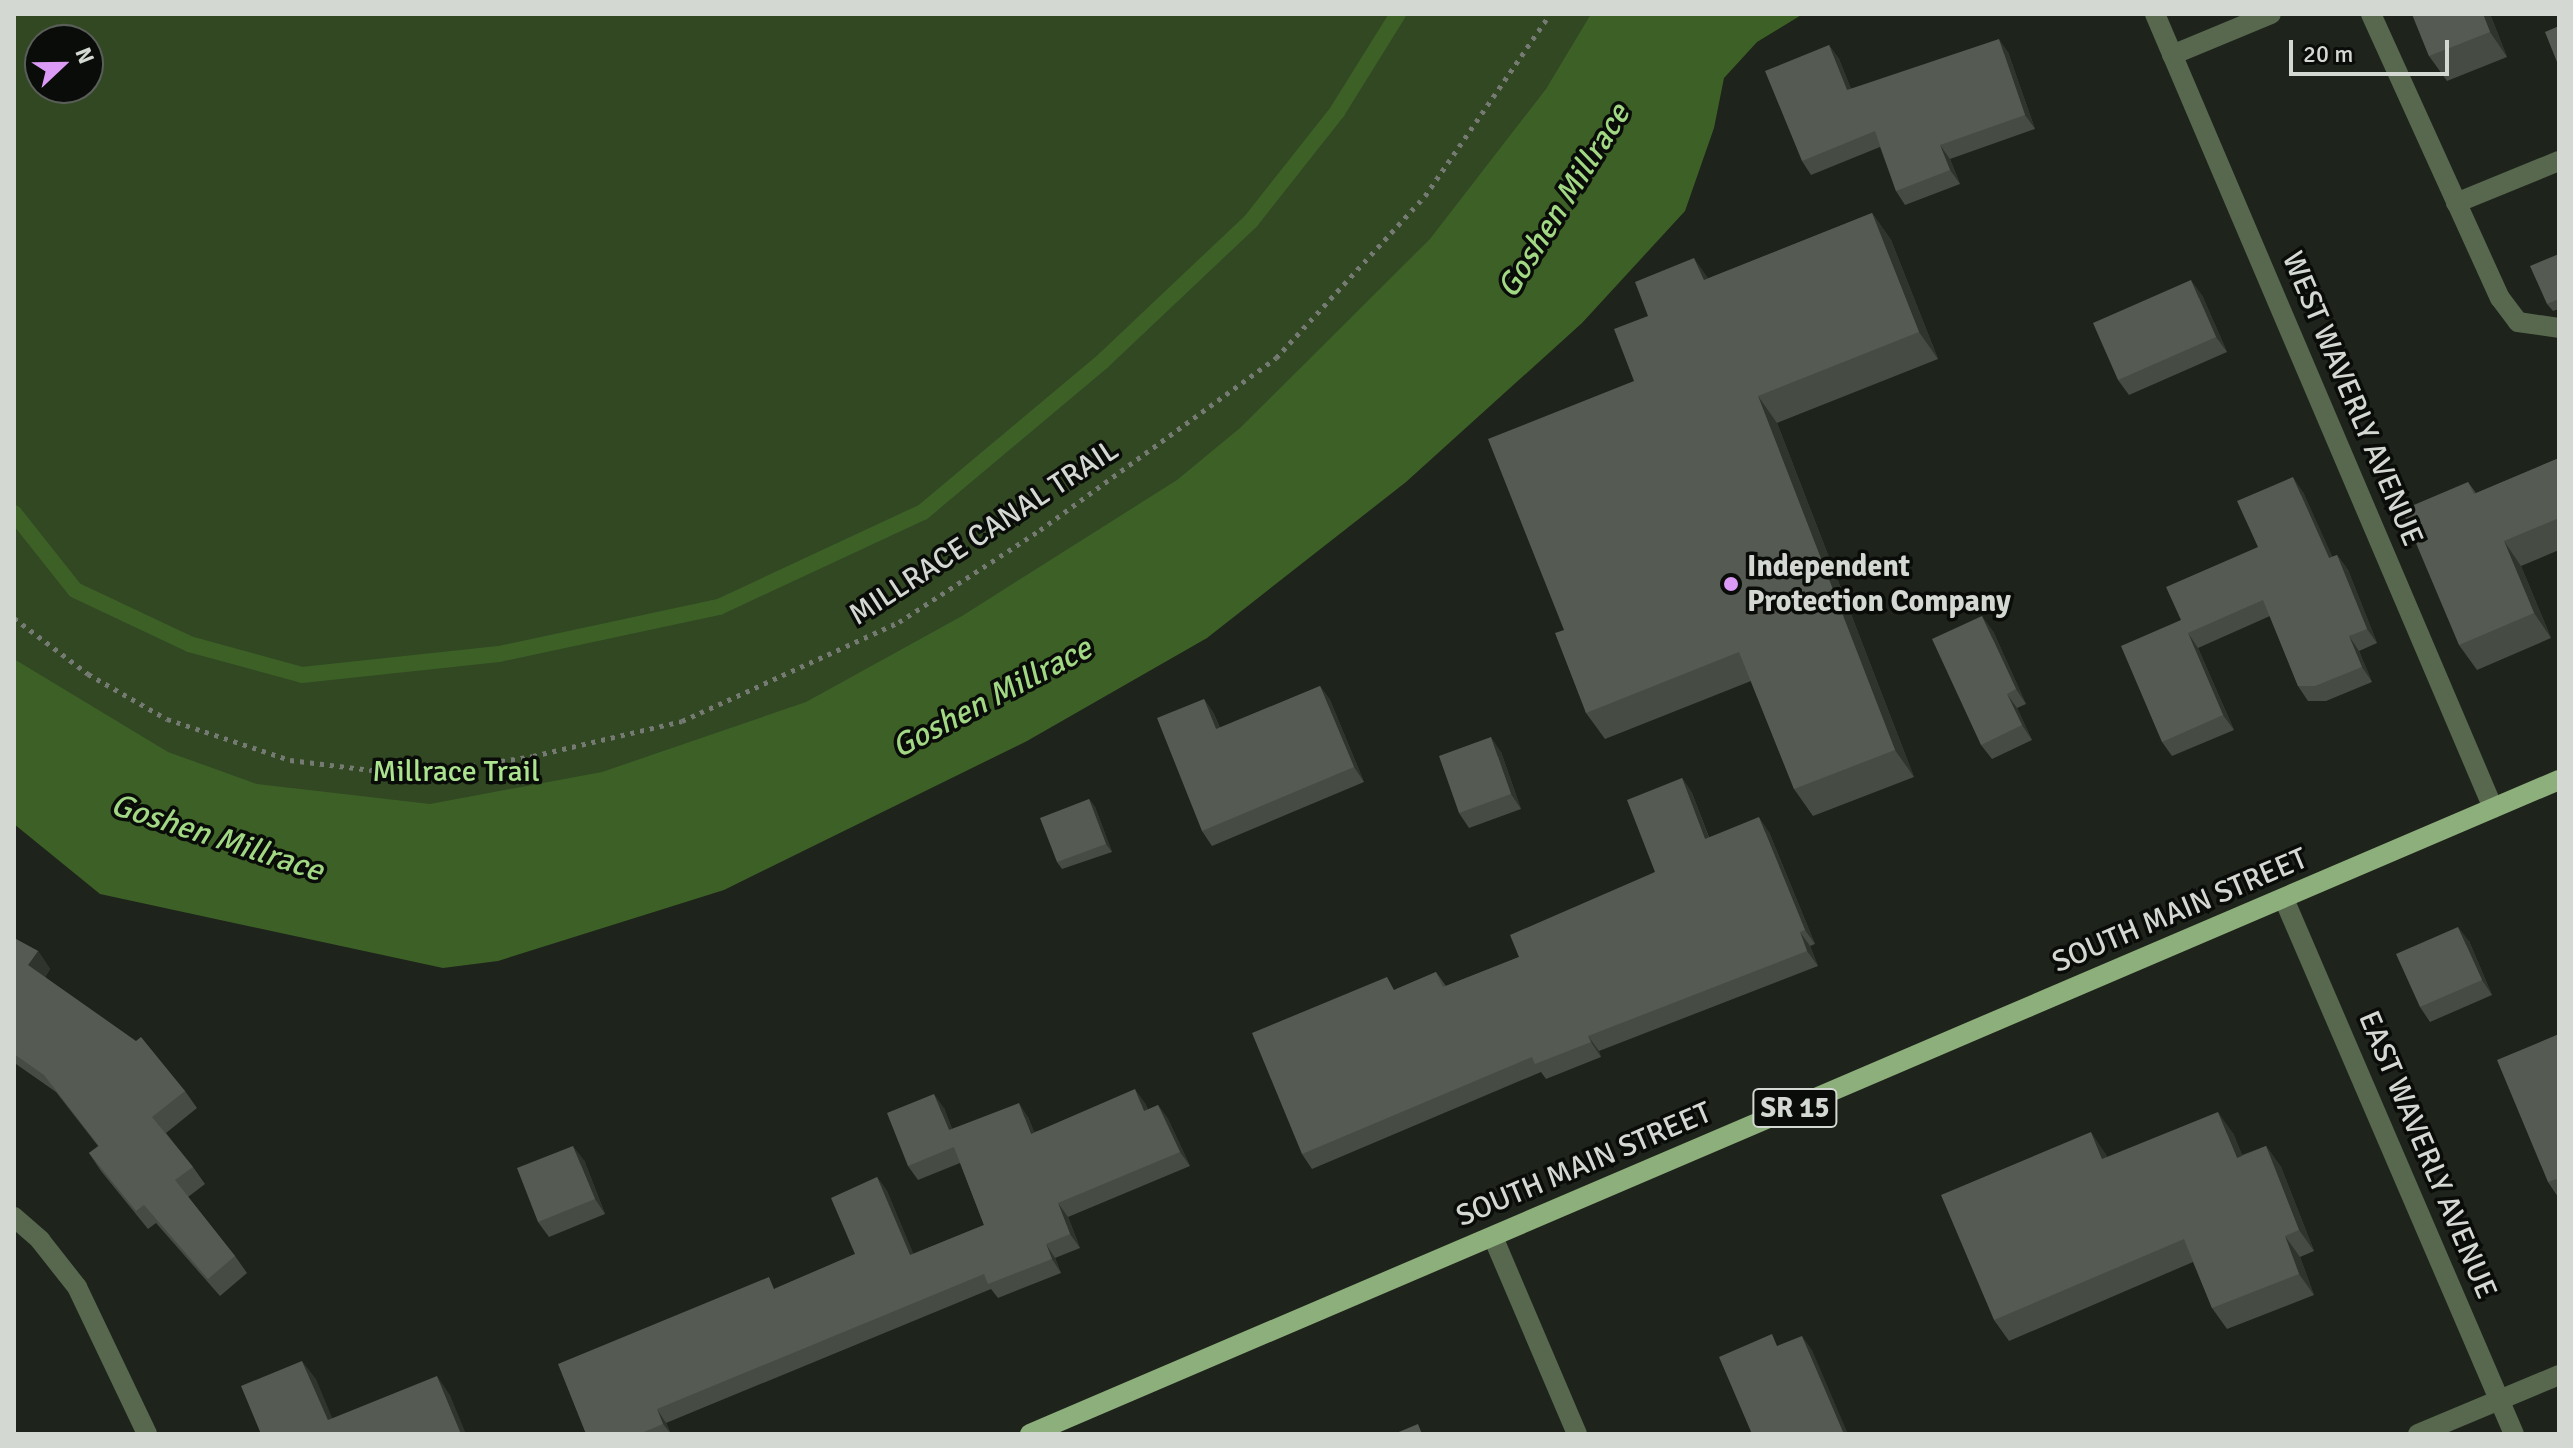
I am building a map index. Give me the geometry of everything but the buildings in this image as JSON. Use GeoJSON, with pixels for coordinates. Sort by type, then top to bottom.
{"type":"FeatureCollection","features":[{"type":"Feature","properties":{"kind":"main road","name":"SOUTH MAIN STREET"},"geometry":{"type":"LineString","coordinates":[[1030,1434],[2559,780]]}},
{"type":"Feature","properties":{"kind":"street","name":"WEST WAVERLY AVENUE"},"geometry":{"type":"LineString","coordinates":[[2155,14],[2493,808]]}},
{"type":"Feature","properties":{"kind":"street"},"geometry":{"type":"LineString","coordinates":[[2172,55],[2271,14]]}},
{"type":"Feature","properties":{"kind":"street"},"geometry":{"type":"LineString","coordinates":[[2371,14],[2500,298],[2518,322],[2559,328]]}},
{"type":"Feature","properties":{"kind":"street"},"geometry":{"type":"LineString","coordinates":[[2456,203],[2559,161]]}},
{"type":"Feature","properties":{"kind":"street","name":"EAST WAVERLY AVENUE"},"geometry":{"type":"LineString","coordinates":[[2284,899],[2514,1434]]}},
{"type":"Feature","properties":{"kind":"street"},"geometry":{"type":"LineString","coordinates":[[14,1217],[40,1240],[77,1287],[147,1434]]}},
{"type":"Feature","properties":{"kind":"street"},"geometry":{"type":"LineString","coordinates":[[1493,1237],[1577,1434]]}},
{"type":"Feature","properties":{"kind":"street"},"geometry":{"type":"LineString","coordinates":[[2418,1434],[2559,1375]]}},
{"type":"Feature","properties":{"kind":"path","name":"MILLRACE CANAL TRAIL"},"geometry":{"type":"LineString","coordinates":[[14,618],[88,674],[167,719],[290,760],[412,775],[533,756],[682,721],[899,622],[1052,521],[1276,358],[1425,196],[1550,14]]}},
{"type":"Feature","properties":{"kind":"green space","name":"Millrace Trail"},"geometry":{"type":"Polygon","coordinates":[[[14,14],[1684,14],[1134,599],[464,882],[14,746],[14,14]]]}},
{"type":"Feature","properties":{"kind":"water","name":"Goshen Millrace"},"geometry":{"type":"Polygon","coordinates":[[[1591,14],[1803,14],[1757,42],[1724,78],[1714,128],[1685,211],[1582,323],[1406,482],[1207,638],[1027,741],[724,890],[498,961],[443,968],[100,894],[14,824],[14,659],[168,752],[257,784],[430,804],[602,772],[806,702],[962,616],[1177,480],[1240,428],[1430,239],[1546,89],[1591,14]]]}},
{"type":"Feature","properties":{"kind":"waterway"},"geometry":{"type":"LineString","coordinates":[[14,513],[75,590],[189,644],[302,675],[499,654],[719,607],[923,512],[1104,360],[1251,221],[1337,112],[1398,14]]}},
{"type":"Feature","properties":{"kind":"place","name":"Independent Protection Company"},"geometry":{"type":"Point","coordinates":[1731,584]}}]}
